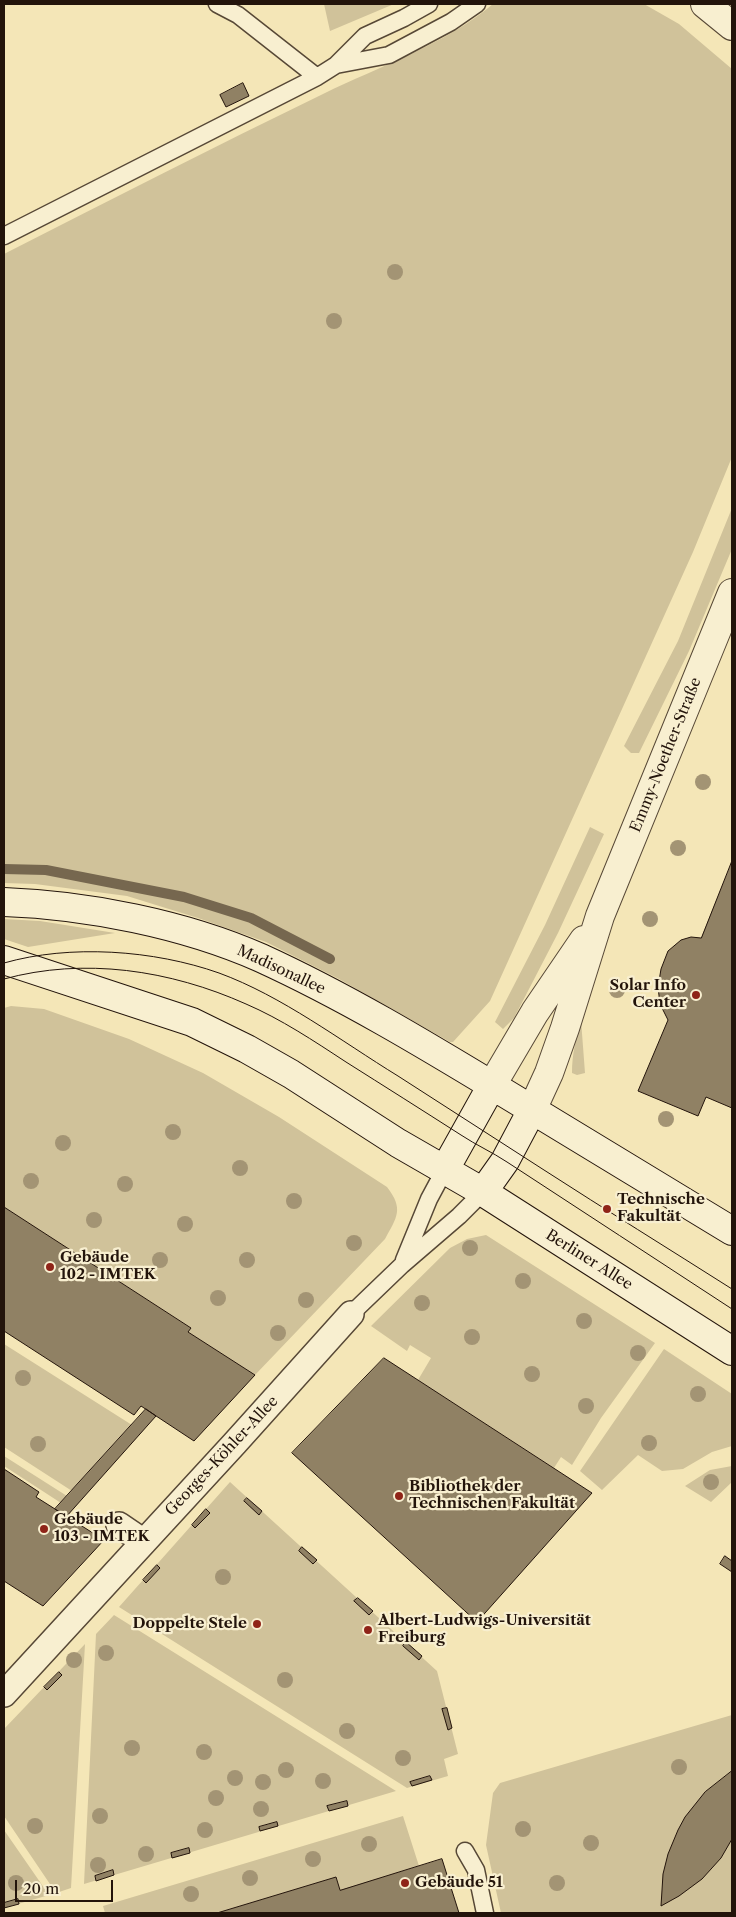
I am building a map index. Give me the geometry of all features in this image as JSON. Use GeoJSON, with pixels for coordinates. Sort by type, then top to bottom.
{"type":"FeatureCollection","features":[{"type":"Feature","properties":{"kind":"main road","name":"Emmy-Noether-Straße"},"geometry":{"type":"LineString","coordinates":[[483,1192],[505,1161],[549,1073],[600,916],[732,593]]}},
{"type":"Feature","properties":{"kind":"main road","name":"Madisonallee"},"geometry":{"type":"LineString","coordinates":[[4,902],[46,904],[126,917],[197,935],[260,958],[345,1001],[450,1059],[532,1110]]}},
{"type":"Feature","properties":{"kind":"main road","name":"Emmy-Noether-Straße"},"geometry":{"type":"LineString","coordinates":[[444,1171],[535,1012],[600,916]]}},
{"type":"Feature","properties":{"kind":"main road"},"geometry":{"type":"LineString","coordinates":[[4,960],[192,1022],[247,1049],[291,1074],[444,1171]]}},
{"type":"Feature","properties":{"kind":"main road"},"geometry":{"type":"LineString","coordinates":[[532,1110],[732,1231]]}},
{"type":"Feature","properties":{"kind":"main road","name":"Berliner Allee"},"geometry":{"type":"LineString","coordinates":[[444,1171],[483,1192],[732,1351]]}},
{"type":"Feature","properties":{"kind":"street","name":"Georges-Köhler-Allee"},"geometry":{"type":"LineString","coordinates":[[4,1694],[352,1314]]}},
{"type":"Feature","properties":{"kind":"street"},"geometry":{"type":"LineString","coordinates":[[119,1525],[144,1542]]}},
{"type":"Feature","properties":{"kind":"lane"},"geometry":{"type":"LineString","coordinates":[[217,4],[238,15],[317,76]]}},
{"type":"Feature","properties":{"kind":"lane"},"geometry":{"type":"LineString","coordinates":[[4,236],[317,76],[336,65],[365,36],[404,18],[428,4]]}},
{"type":"Feature","properties":{"kind":"lane"},"geometry":{"type":"LineString","coordinates":[[336,65],[389,55],[451,22],[476,4]]}},
{"type":"Feature","properties":{"kind":"lane","name":"Georges-Köhler-Allee"},"geometry":{"type":"LineString","coordinates":[[402,1265],[429,1199],[444,1171]]}},
{"type":"Feature","properties":{"kind":"lane","name":"Georges-Köhler-Allee"},"geometry":{"type":"LineString","coordinates":[[352,1314],[402,1265],[459,1216],[483,1192]]}},
{"type":"Feature","properties":{"kind":"lane"},"geometry":{"type":"LineString","coordinates":[[465,1851],[476,1870],[485,1913]]}},
{"type":"Feature","properties":{"kind":"shaded area"},"geometry":{"type":"Polygon","coordinates":[[[324,4],[394,4],[330,31],[324,4]]]}},
{"type":"Feature","properties":{"kind":"shaded area"},"geometry":{"type":"Polygon","coordinates":[[[493,4],[644,4],[679,24],[732,69],[732,457],[693,552],[490,1001],[453,1042],[450,1042],[339,979],[266,942],[127,896],[35,884],[4,883],[4,254],[163,173],[433,43],[493,4]]]}},
{"type":"Feature","properties":{"kind":"shaded area"},"geometry":{"type":"Polygon","coordinates":[[[732,508],[732,549],[689,651],[639,753],[631,753],[624,746],[678,641],[732,508]]]}},
{"type":"Feature","properties":{"kind":"shaded area"},"geometry":{"type":"Polygon","coordinates":[[[590,827],[604,834],[558,933],[514,1018],[503,1029],[495,1022],[545,925],[590,827]]]}},
{"type":"Feature","properties":{"kind":"shaded area"},"geometry":{"type":"Polygon","coordinates":[[[4,919],[40,921],[115,933],[28,947],[4,939],[4,919]]]}},
{"type":"Feature","properties":{"kind":"shaded area"},"geometry":{"type":"Polygon","coordinates":[[[11,1006],[44,1009],[129,1039],[203,1073],[279,1117],[387,1187],[396,1201],[397,1213],[385,1239],[255,1375],[188,1332],[190,1327],[4,1207],[4,1008],[11,1006]]]}},
{"type":"Feature","properties":{"kind":"shaded area"},"geometry":{"type":"Polygon","coordinates":[[[581,1020],[585,1073],[577,1075],[572,1073],[572,1066],[581,1020]]]}},
{"type":"Feature","properties":{"kind":"shaded area"},"geometry":{"type":"Polygon","coordinates":[[[486,1235],[655,1343],[601,1418],[572,1465],[561,1457],[554,1468],[418,1380],[431,1358],[410,1345],[407,1351],[371,1326],[450,1248],[467,1239],[486,1235]]]}},
{"type":"Feature","properties":{"kind":"shaded area"},"geometry":{"type":"Polygon","coordinates":[[[4,1344],[132,1425],[72,1491],[4,1447],[4,1344]]]}},
{"type":"Feature","properties":{"kind":"shaded area"},"geometry":{"type":"Polygon","coordinates":[[[664,1349],[732,1394],[732,1446],[712,1452],[683,1469],[662,1471],[638,1455],[602,1490],[580,1471],[664,1349]]]}},
{"type":"Feature","properties":{"kind":"shaded area"},"geometry":{"type":"Polygon","coordinates":[[[4,1456],[67,1496],[61,1503],[4,1466],[4,1456]]]}},
{"type":"Feature","properties":{"kind":"shaded area"},"geometry":{"type":"Polygon","coordinates":[[[732,1466],[732,1482],[711,1502],[685,1486],[710,1470],[732,1466]]]}},
{"type":"Feature","properties":{"kind":"shaded area"},"geometry":{"type":"Polygon","coordinates":[[[230,1482],[437,1671],[458,1754],[444,1759],[448,1776],[407,1788],[119,1607],[230,1482]]]}},
{"type":"Feature","properties":{"kind":"shaded area"},"geometry":{"type":"Polygon","coordinates":[[[114,1615],[396,1791],[84,1884],[96,1634],[114,1615]]]}},
{"type":"Feature","properties":{"kind":"shaded area"},"geometry":{"type":"Polygon","coordinates":[[[85,1644],[71,1888],[56,1893],[4,1816],[4,1729],[85,1644]]]}},
{"type":"Feature","properties":{"kind":"shaded area"},"geometry":{"type":"Polygon","coordinates":[[[732,1715],[732,1913],[501,1913],[486,1845],[493,1793],[500,1783],[732,1715]]]}},
{"type":"Feature","properties":{"kind":"shaded area"},"geometry":{"type":"Polygon","coordinates":[[[403,1816],[419,1866],[340,1890],[336,1877],[217,1913],[105,1913],[103,1906],[403,1816]]]}},
{"type":"Feature","properties":{"kind":"shaded area"},"geometry":{"type":"Polygon","coordinates":[[[4,1830],[49,1895],[4,1908],[4,1830]]]}},
{"type":"Feature","properties":{"kind":"building"},"geometry":{"type":"Polygon","coordinates":[[[243,83],[249,96],[226,107],[220,95],[243,83]]]}},
{"type":"Feature","properties":{"kind":"building","name":"Solar Info Center"},"geometry":{"type":"Polygon","coordinates":[[[732,861],[732,1108],[706,1097],[698,1116],[638,1091],[668,1020],[660,1004],[658,987],[661,969],[668,951],[681,940],[691,937],[701,938],[732,861]]]}},
{"type":"Feature","properties":{"kind":"building","name":"Gebäude 102 - IMTEK"},"geometry":{"type":"Polygon","coordinates":[[[4,1207],[191,1328],[188,1332],[255,1375],[194,1441],[141,1406],[134,1415],[4,1331],[4,1207]]]}},
{"type":"Feature","properties":{"kind":"building"},"geometry":{"type":"Polygon","coordinates":[[[384,1358],[592,1493],[477,1622],[292,1453],[384,1358]]]}},
{"type":"Feature","properties":{"kind":"building"},"geometry":{"type":"Polygon","coordinates":[[[146,1409],[156,1416],[66,1517],[55,1509],[146,1409]]]}},
{"type":"Feature","properties":{"kind":"building","name":"Gebäude 103 - IMTEK"},"geometry":{"type":"Polygon","coordinates":[[[4,1469],[39,1492],[36,1497],[104,1540],[43,1606],[4,1581],[4,1469]]]}},
{"type":"Feature","properties":{"kind":"building"},"geometry":{"type":"Polygon","coordinates":[[[247,1498],[262,1511],[259,1515],[244,1501],[247,1498]]]}},
{"type":"Feature","properties":{"kind":"building"},"geometry":{"type":"Polygon","coordinates":[[[206,1509],[210,1513],[195,1528],[192,1525],[206,1509]]]}},
{"type":"Feature","properties":{"kind":"building"},"geometry":{"type":"Polygon","coordinates":[[[302,1547],[317,1560],[313,1564],[299,1551],[302,1547]]]}},
{"type":"Feature","properties":{"kind":"building"},"geometry":{"type":"Polygon","coordinates":[[[725,1556],[732,1561],[732,1572],[720,1564],[725,1556]]]}},
{"type":"Feature","properties":{"kind":"building"},"geometry":{"type":"Polygon","coordinates":[[[157,1565],[160,1568],[146,1583],[143,1580],[157,1565]]]}},
{"type":"Feature","properties":{"kind":"building"},"geometry":{"type":"Polygon","coordinates":[[[358,1598],[373,1611],[369,1615],[354,1601],[358,1598]]]}},
{"type":"Feature","properties":{"kind":"building"},"geometry":{"type":"Polygon","coordinates":[[[406,1642],[422,1656],[419,1660],[403,1646],[406,1642]]]}},
{"type":"Feature","properties":{"kind":"building"},"geometry":{"type":"Polygon","coordinates":[[[59,1672],[62,1675],[47,1690],[44,1687],[59,1672]]]}},
{"type":"Feature","properties":{"kind":"building"},"geometry":{"type":"Polygon","coordinates":[[[447,1708],[452,1728],[448,1730],[442,1709],[447,1708]]]}},
{"type":"Feature","properties":{"kind":"building"},"geometry":{"type":"Polygon","coordinates":[[[732,1771],[732,1839],[721,1858],[702,1879],[679,1896],[661,1906],[663,1874],[668,1854],[678,1830],[685,1817],[705,1792],[732,1771]]]}},
{"type":"Feature","properties":{"kind":"building"},"geometry":{"type":"Polygon","coordinates":[[[430,1776],[432,1780],[412,1786],[410,1782],[430,1776]]]}},
{"type":"Feature","properties":{"kind":"building"},"geometry":{"type":"Polygon","coordinates":[[[347,1801],[348,1806],[329,1811],[327,1806],[347,1801]]]}},
{"type":"Feature","properties":{"kind":"building"},"geometry":{"type":"Polygon","coordinates":[[[277,1822],[278,1826],[260,1831],[259,1827],[277,1822]]]}},
{"type":"Feature","properties":{"kind":"building"},"geometry":{"type":"Polygon","coordinates":[[[189,1848],[190,1853],[172,1858],[171,1853],[189,1848]]]}},
{"type":"Feature","properties":{"kind":"building","name":"Gebäude 51"},"geometry":{"type":"Polygon","coordinates":[[[442,1859],[459,1913],[217,1913],[336,1877],[340,1890],[442,1859]]]}},
{"type":"Feature","properties":{"kind":"building"},"geometry":{"type":"Polygon","coordinates":[[[113,1870],[114,1875],[96,1881],[95,1876],[113,1870]]]}},
{"type":"Feature","properties":{"kind":"building"},"geometry":{"type":"Polygon","coordinates":[[[18,1899],[19,1904],[4,1908],[4,1903],[18,1899]]]}},
{"type":"Feature","properties":{"kind":"waterway"},"geometry":{"type":"LineString","coordinates":[[4,869],[46,870],[184,897],[251,918],[330,959]]}},
{"type":"Feature","properties":{"kind":"tram line"},"geometry":{"type":"LineString","coordinates":[[4,963],[56,953],[112,952],[167,959],[194,965],[242,983],[266,994],[311,1020],[732,1289]]}},
{"type":"Feature","properties":{"kind":"tram line"},"geometry":{"type":"LineString","coordinates":[[4,979],[34,972],[65,969],[96,968],[126,970],[157,975],[187,983],[217,992],[246,1004],[272,1016],[297,1031],[467,1139],[501,1158],[732,1309]]}},
{"type":"Feature","properties":{"kind":"place","name":"Solar Info Center"},"geometry":{"type":"Point","coordinates":[696,995]}},
{"type":"Feature","properties":{"kind":"place","name":"Technische Fakultät"},"geometry":{"type":"Point","coordinates":[607,1209]}},
{"type":"Feature","properties":{"kind":"place","name":"Gebäude 102 - IMTEK"},"geometry":{"type":"Point","coordinates":[50,1267]}},
{"type":"Feature","properties":{"kind":"place","name":"Bibliothek der Technischen Fakultät"},"geometry":{"type":"Point","coordinates":[399,1496]}},
{"type":"Feature","properties":{"kind":"place","name":"Gebäude 103 - IMTEK"},"geometry":{"type":"Point","coordinates":[44,1529]}},
{"type":"Feature","properties":{"kind":"place","name":"Doppelte Stele"},"geometry":{"type":"Point","coordinates":[257,1624]}},
{"type":"Feature","properties":{"kind":"place","name":"Albert-Ludwigs-Universität Freiburg"},"geometry":{"type":"Point","coordinates":[368,1630]}},
{"type":"Feature","properties":{"kind":"place","name":"Gebäude 51"},"geometry":{"type":"Point","coordinates":[405,1883]}}]}
